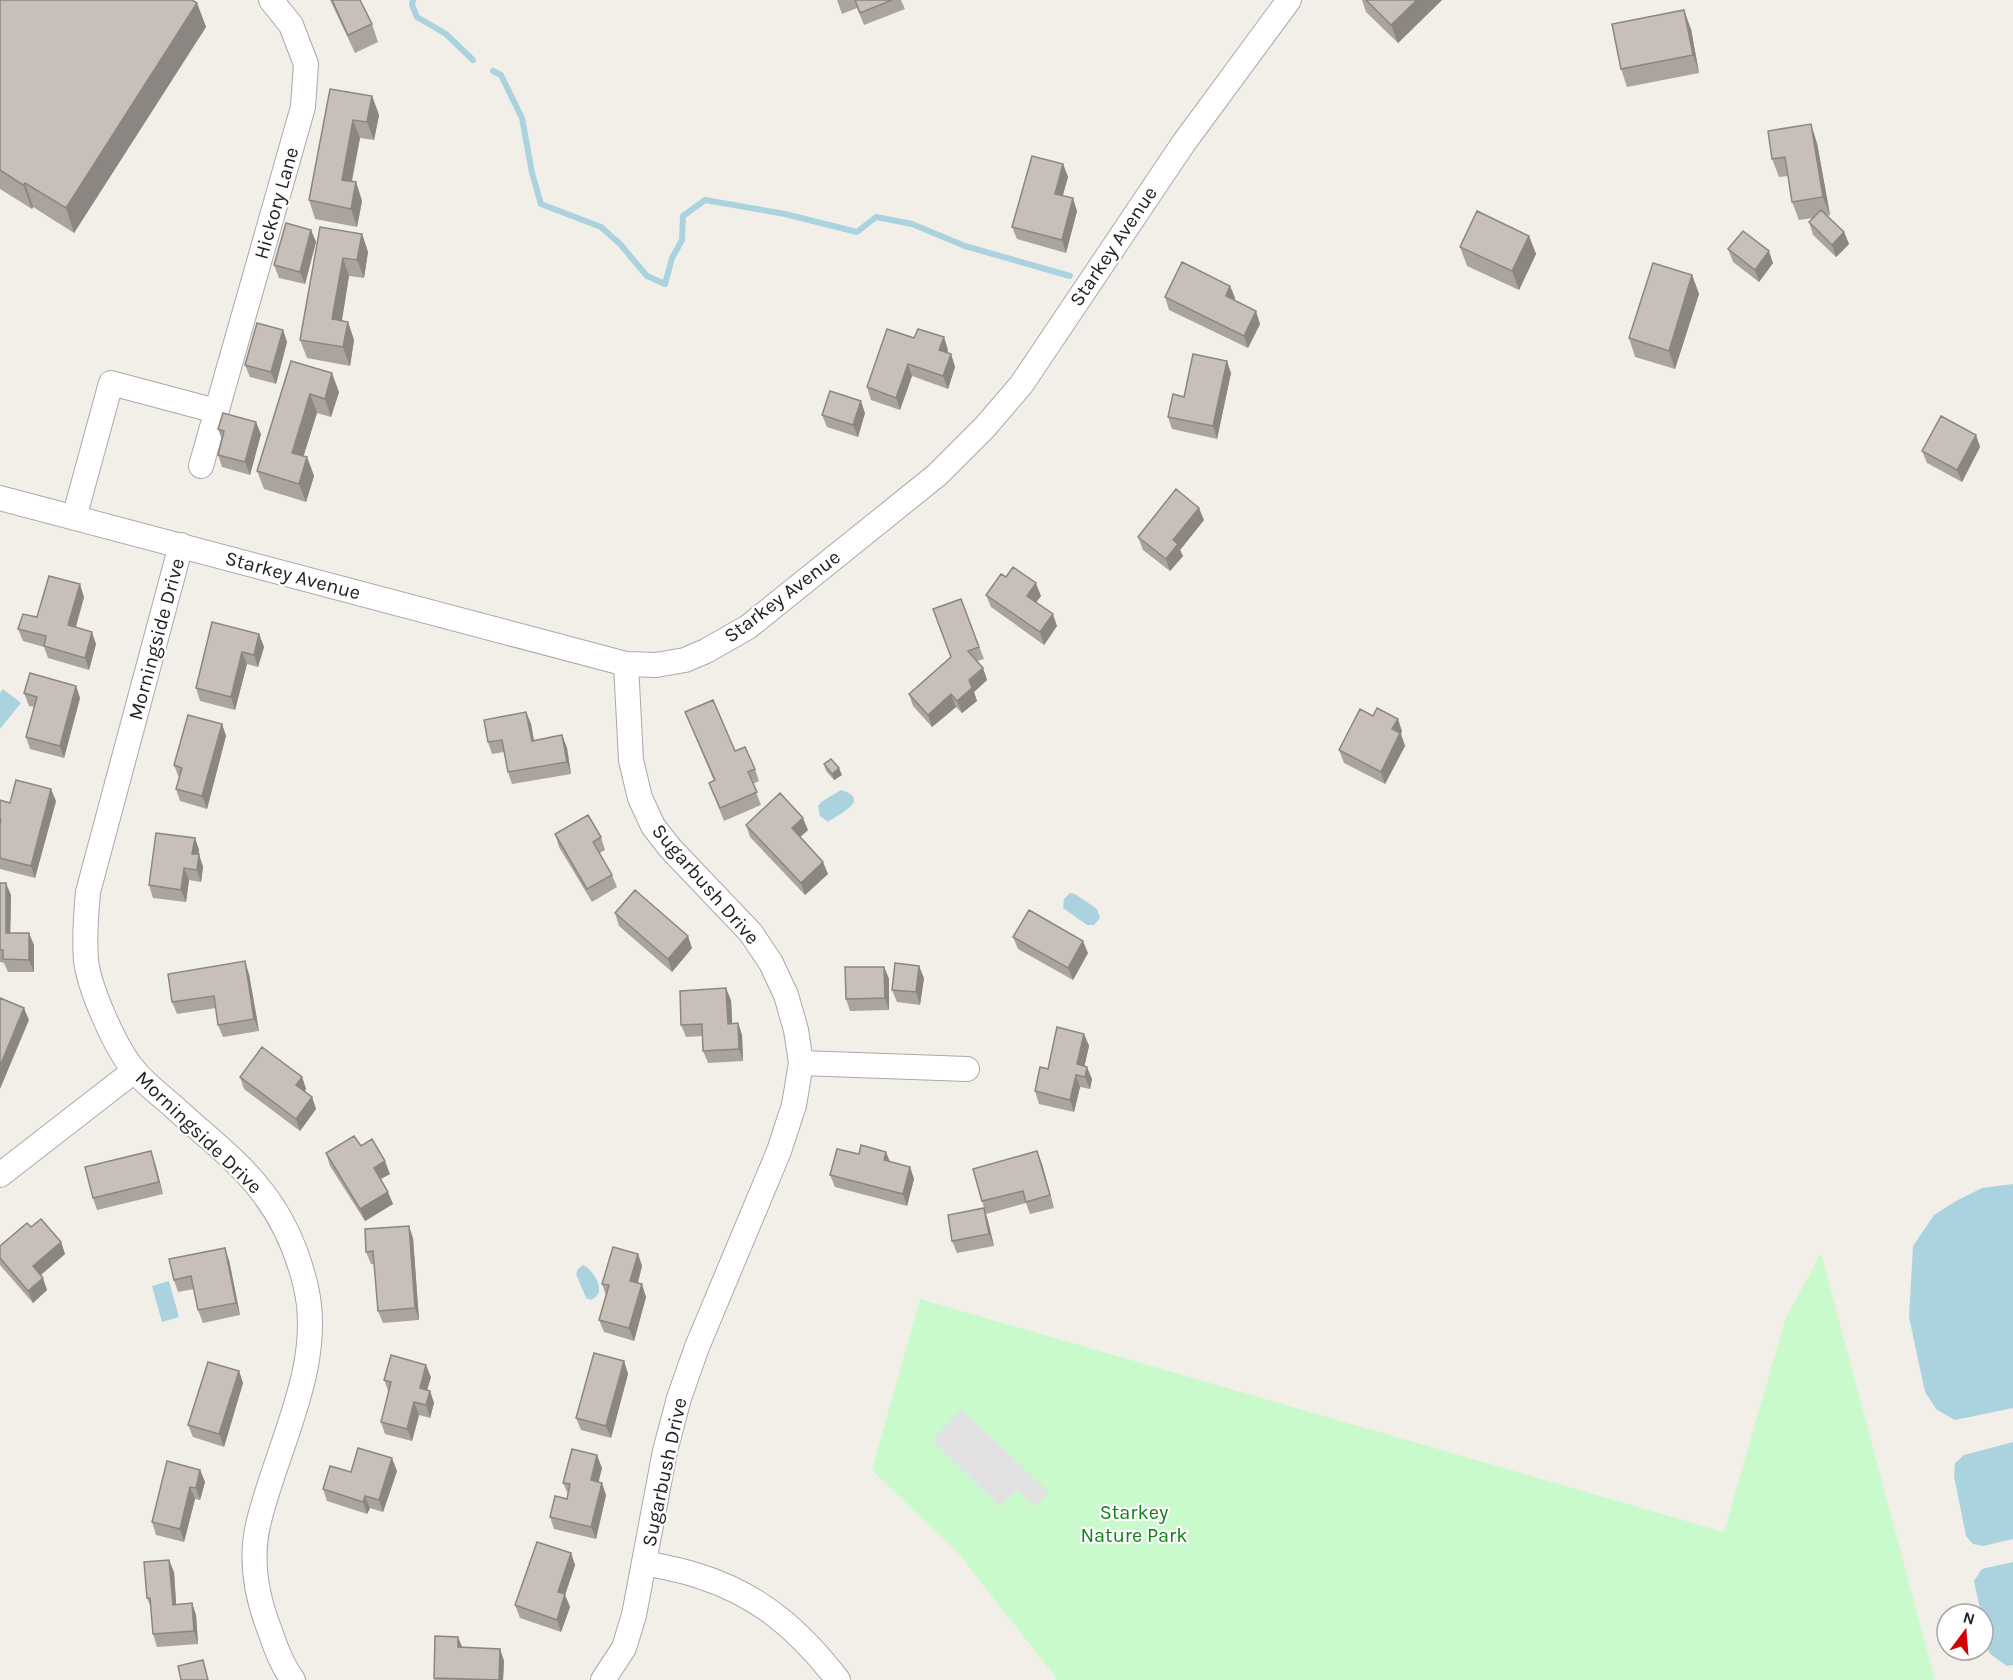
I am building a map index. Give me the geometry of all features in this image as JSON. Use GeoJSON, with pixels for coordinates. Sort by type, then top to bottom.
{"type":"FeatureCollection","features":[{"type":"Feature","properties":{"kind":"street","name":"Hickory Lane"},"geometry":{"type":"LineString","coordinates":[[201,466],[303,107],[306,64],[291,25],[271,0]]}},
{"type":"Feature","properties":{"kind":"street","name":"Starkey Avenue"},"geometry":{"type":"LineString","coordinates":[[0,498],[626,664],[656,665],[685,660],[748,627],[937,475],[985,427],[1021,385],[1183,144],[1289,0]]}},
{"type":"Feature","properties":{"kind":"street"},"geometry":{"type":"LineString","coordinates":[[74,518],[111,383],[216,411]]}},
{"type":"Feature","properties":{"kind":"street","name":"Morningside Drive"},"geometry":{"type":"LineString","coordinates":[[181,545],[88,892],[85,926],[86,962],[94,991],[110,1030],[134,1071],[242,1169],[263,1192],[283,1224],[306,1284],[311,1323],[307,1360],[258,1526],[255,1565],[260,1608],[283,1666],[293,1680]]}},
{"type":"Feature","properties":{"kind":"street","name":"Sugarbush Drive"},"geometry":{"type":"LineString","coordinates":[[626,664],[631,760],[640,798],[653,826],[670,848],[751,933],[771,963],[786,995],[796,1030],[801,1063],[794,1105],[778,1151],[697,1347],[679,1398],[665,1451],[645,1563],[700,1576],[736,1591],[769,1609],[799,1634],[838,1680]]}},
{"type":"Feature","properties":{"kind":"street"},"geometry":{"type":"LineString","coordinates":[[801,1063],[967,1069]]}},
{"type":"Feature","properties":{"kind":"street"},"geometry":{"type":"LineString","coordinates":[[0,1175],[134,1071]]}},
{"type":"Feature","properties":{"kind":"street"},"geometry":{"type":"LineString","coordinates":[[603,1680],[624,1648],[645,1563]]}},
{"type":"Feature","properties":{"kind":"green space","name":"Starkey Nature Park"},"geometry":{"type":"Polygon","coordinates":[[[1821,1253],[1935,1680],[1058,1680],[958,1553],[872,1470],[920,1299],[1724,1532],[1785,1320],[1821,1253]]]}},
{"type":"Feature","properties":{"kind":"shaded area"},"geometry":{"type":"Polygon","coordinates":[[[962,1409],[1049,1492],[1035,1507],[1017,1490],[1000,1507],[932,1440],[962,1409]]]}},
{"type":"Feature","properties":{"kind":"water"},"geometry":{"type":"Polygon","coordinates":[[[3,689],[21,703],[0,729],[0,693],[3,689]]]}},
{"type":"Feature","properties":{"kind":"water"},"geometry":{"type":"Polygon","coordinates":[[[841,790],[854,798],[853,803],[828,822],[820,816],[818,806],[841,790]]]}},
{"type":"Feature","properties":{"kind":"water"},"geometry":{"type":"Polygon","coordinates":[[[1070,893],[1097,909],[1100,918],[1094,925],[1087,925],[1063,908],[1064,899],[1070,893]]]}},
{"type":"Feature","properties":{"kind":"water"},"geometry":{"type":"Polygon","coordinates":[[[2013,1184],[2013,1408],[1955,1420],[1937,1410],[1925,1392],[1909,1317],[1913,1246],[1934,1215],[1958,1200],[1982,1188],[2013,1184]]]}},
{"type":"Feature","properties":{"kind":"water"},"geometry":{"type":"Polygon","coordinates":[[[583,1265],[592,1272],[599,1288],[598,1294],[591,1300],[586,1298],[576,1274],[583,1265]]]}},
{"type":"Feature","properties":{"kind":"water"},"geometry":{"type":"Polygon","coordinates":[[[169,1281],[179,1317],[162,1322],[152,1286],[169,1281]]]}},
{"type":"Feature","properties":{"kind":"water"},"geometry":{"type":"Polygon","coordinates":[[[2013,1442],[2013,1539],[1983,1546],[1973,1544],[1966,1536],[1954,1476],[1955,1463],[1964,1455],[2013,1442]]]}},
{"type":"Feature","properties":{"kind":"water"},"geometry":{"type":"Polygon","coordinates":[[[2013,1562],[2013,1665],[2007,1666],[1995,1657],[1995,1602],[1978,1602],[1974,1581],[1982,1569],[2013,1562]]]}},
{"type":"Feature","properties":{"kind":"building"},"geometry":{"type":"Polygon","coordinates":[[[0,0],[192,0],[197,3],[66,208],[0,170],[0,0]]]}},
{"type":"Feature","properties":{"kind":"building"},"geometry":{"type":"Polygon","coordinates":[[[332,0],[360,0],[372,24],[348,35],[332,0]]]}},
{"type":"Feature","properties":{"kind":"building"},"geometry":{"type":"Polygon","coordinates":[[[855,0],[892,0],[860,13],[855,0]]]}},
{"type":"Feature","properties":{"kind":"building"},"geometry":{"type":"Polygon","coordinates":[[[1366,0],[1417,0],[1391,25],[1366,0]]]}},
{"type":"Feature","properties":{"kind":"building"},"geometry":{"type":"Polygon","coordinates":[[[1684,10],[1693,55],[1621,69],[1612,24],[1684,10]]]}},
{"type":"Feature","properties":{"kind":"building"},"geometry":{"type":"Polygon","coordinates":[[[330,89],[372,96],[367,122],[353,120],[342,180],[356,182],[351,209],[309,200],[330,89]]]}},
{"type":"Feature","properties":{"kind":"building"},"geometry":{"type":"Polygon","coordinates":[[[1811,124],[1823,197],[1792,202],[1785,157],[1772,159],[1768,131],[1811,124]]]}},
{"type":"Feature","properties":{"kind":"building"},"geometry":{"type":"Polygon","coordinates":[[[1032,156],[1063,164],[1055,194],[1073,198],[1062,240],[1012,227],[1032,156]]]}},
{"type":"Feature","properties":{"kind":"building"},"geometry":{"type":"Polygon","coordinates":[[[1821,210],[1844,232],[1832,245],[1809,222],[1821,210]]]}},
{"type":"Feature","properties":{"kind":"building"},"geometry":{"type":"Polygon","coordinates":[[[1477,211],[1529,236],[1512,271],[1460,247],[1477,211]]]}},
{"type":"Feature","properties":{"kind":"building"},"geometry":{"type":"Polygon","coordinates":[[[286,223],[311,230],[300,272],[274,265],[286,223]]]}},
{"type":"Feature","properties":{"kind":"building"},"geometry":{"type":"Polygon","coordinates":[[[320,227],[362,234],[357,260],[343,258],[332,319],[348,322],[343,347],[300,340],[320,227]]]}},
{"type":"Feature","properties":{"kind":"building"},"geometry":{"type":"Polygon","coordinates":[[[1743,231],[1769,251],[1755,270],[1728,249],[1743,231]]]}},
{"type":"Feature","properties":{"kind":"building"},"geometry":{"type":"Polygon","coordinates":[[[1182,262],[1230,286],[1226,296],[1256,311],[1244,336],[1165,297],[1182,262]]]}},
{"type":"Feature","properties":{"kind":"building"},"geometry":{"type":"Polygon","coordinates":[[[1653,263],[1692,275],[1669,351],[1629,338],[1653,263]]]}},
{"type":"Feature","properties":{"kind":"building"},"geometry":{"type":"Polygon","coordinates":[[[257,323],[283,330],[271,372],[245,365],[257,323]]]}},
{"type":"Feature","properties":{"kind":"building"},"geometry":{"type":"Polygon","coordinates":[[[887,329],[914,338],[918,329],[944,337],[939,350],[951,354],[943,376],[908,364],[896,398],[867,387],[887,329]]]}},
{"type":"Feature","properties":{"kind":"building"},"geometry":{"type":"Polygon","coordinates":[[[1193,354],[1227,361],[1213,426],[1168,417],[1173,394],[1184,397],[1193,354]]]}},
{"type":"Feature","properties":{"kind":"building"},"geometry":{"type":"Polygon","coordinates":[[[291,361],[332,373],[325,399],[310,394],[292,453],[307,457],[299,484],[257,471],[291,361]]]}},
{"type":"Feature","properties":{"kind":"building"},"geometry":{"type":"Polygon","coordinates":[[[830,391],[861,401],[853,425],[822,415],[830,391]]]}},
{"type":"Feature","properties":{"kind":"building"},"geometry":{"type":"Polygon","coordinates":[[[223,413],[256,422],[245,462],[218,455],[224,431],[218,429],[223,413]]]}},
{"type":"Feature","properties":{"kind":"building"},"geometry":{"type":"Polygon","coordinates":[[[1941,416],[1976,435],[1957,470],[1922,451],[1941,416]]]}},
{"type":"Feature","properties":{"kind":"building"},"geometry":{"type":"Polygon","coordinates":[[[1176,489],[1199,508],[1173,540],[1178,544],[1166,559],[1138,537],[1176,489]]]}},
{"type":"Feature","properties":{"kind":"building"},"geometry":{"type":"Polygon","coordinates":[[[1013,567],[1036,583],[1027,596],[1053,614],[1040,632],[986,595],[1001,574],[1006,577],[1013,567]]]}},
{"type":"Feature","properties":{"kind":"building"},"geometry":{"type":"Polygon","coordinates":[[[49,576],[80,584],[68,625],[92,632],[85,658],[44,646],[46,636],[18,629],[23,614],[37,617],[49,576]]]}},
{"type":"Feature","properties":{"kind":"building"},"geometry":{"type":"Polygon","coordinates":[[[961,599],[979,647],[968,651],[983,668],[969,680],[972,688],[957,701],[951,694],[928,715],[909,694],[951,657],[933,609],[961,599]]]}},
{"type":"Feature","properties":{"kind":"building"},"geometry":{"type":"Polygon","coordinates":[[[212,622],[259,634],[254,655],[242,652],[231,697],[196,688],[212,622]]]}},
{"type":"Feature","properties":{"kind":"building"},"geometry":{"type":"Polygon","coordinates":[[[30,673],[76,686],[60,746],[26,737],[37,697],[24,693],[30,673]]]}},
{"type":"Feature","properties":{"kind":"building"},"geometry":{"type":"Polygon","coordinates":[[[713,700],[735,751],[745,747],[755,769],[748,772],[757,792],[720,808],[709,783],[715,780],[685,712],[713,700]]]}},
{"type":"Feature","properties":{"kind":"building"},"geometry":{"type":"Polygon","coordinates":[[[1377,708],[1398,719],[1392,729],[1400,733],[1381,772],[1339,750],[1360,709],[1373,716],[1377,708]]]}},
{"type":"Feature","properties":{"kind":"building"},"geometry":{"type":"Polygon","coordinates":[[[526,712],[532,741],[562,735],[567,762],[508,772],[502,740],[488,742],[484,720],[526,712]]]}},
{"type":"Feature","properties":{"kind":"building"},"geometry":{"type":"Polygon","coordinates":[[[188,715],[222,724],[202,796],[176,789],[182,768],[174,765],[188,715]]]}},
{"type":"Feature","properties":{"kind":"building"},"geometry":{"type":"Polygon","coordinates":[[[831,759],[839,768],[832,774],[824,764],[831,759]]]}},
{"type":"Feature","properties":{"kind":"building"},"geometry":{"type":"Polygon","coordinates":[[[16,780],[51,789],[31,866],[0,858],[0,800],[10,803],[16,780]]]}},
{"type":"Feature","properties":{"kind":"building"},"geometry":{"type":"Polygon","coordinates":[[[780,793],[803,818],[792,828],[823,862],[801,883],[746,825],[780,793]]]}},
{"type":"Feature","properties":{"kind":"building"},"geometry":{"type":"Polygon","coordinates":[[[588,815],[601,837],[593,842],[612,875],[587,889],[555,834],[588,815]]]}},
{"type":"Feature","properties":{"kind":"building"},"geometry":{"type":"Polygon","coordinates":[[[156,833],[195,838],[192,854],[199,854],[197,870],[184,868],[181,890],[149,885],[156,833]]]}},
{"type":"Feature","properties":{"kind":"building"},"geometry":{"type":"Polygon","coordinates":[[[0,883],[6,883],[6,933],[29,933],[29,960],[3,959],[3,950],[0,950],[0,883]]]}},
{"type":"Feature","properties":{"kind":"building"},"geometry":{"type":"Polygon","coordinates":[[[635,890],[688,936],[668,959],[615,913],[635,890]]]}},
{"type":"Feature","properties":{"kind":"building"},"geometry":{"type":"Polygon","coordinates":[[[1029,910],[1083,941],[1068,968],[1013,937],[1029,910]]]}},
{"type":"Feature","properties":{"kind":"building"},"geometry":{"type":"Polygon","coordinates":[[[245,961],[254,1019],[218,1025],[214,996],[172,1002],[168,974],[245,961]]]}},
{"type":"Feature","properties":{"kind":"building"},"geometry":{"type":"Polygon","coordinates":[[[895,963],[919,966],[916,992],[892,990],[895,963]]]}},
{"type":"Feature","properties":{"kind":"building"},"geometry":{"type":"Polygon","coordinates":[[[845,967],[884,967],[885,998],[846,999],[845,967]]]}},
{"type":"Feature","properties":{"kind":"building"},"geometry":{"type":"Polygon","coordinates":[[[726,988],[728,1024],[738,1023],[739,1049],[703,1051],[702,1024],[681,1025],[680,991],[726,988]]]}},
{"type":"Feature","properties":{"kind":"building"},"geometry":{"type":"Polygon","coordinates":[[[0,998],[24,1008],[0,1066],[0,998]]]}},
{"type":"Feature","properties":{"kind":"building"},"geometry":{"type":"Polygon","coordinates":[[[1057,1027],[1084,1034],[1077,1064],[1087,1067],[1085,1077],[1076,1075],[1070,1100],[1035,1091],[1040,1067],[1048,1069],[1057,1027]]]}},
{"type":"Feature","properties":{"kind":"building"},"geometry":{"type":"Polygon","coordinates":[[[262,1047],[302,1077],[296,1085],[312,1097],[296,1119],[240,1077],[262,1047]]]}},
{"type":"Feature","properties":{"kind":"building"},"geometry":{"type":"Polygon","coordinates":[[[354,1136],[361,1146],[372,1139],[385,1161],[374,1168],[388,1192],[360,1209],[326,1153],[354,1136]]]}},
{"type":"Feature","properties":{"kind":"building"},"geometry":{"type":"Polygon","coordinates":[[[861,1145],[886,1152],[884,1160],[910,1167],[903,1194],[830,1175],[837,1149],[859,1154],[861,1145]]]}},
{"type":"Feature","properties":{"kind":"building"},"geometry":{"type":"Polygon","coordinates":[[[151,1151],[159,1182],[93,1198],[85,1167],[151,1151]]]}},
{"type":"Feature","properties":{"kind":"building"},"geometry":{"type":"Polygon","coordinates":[[[1037,1151],[1050,1195],[1026,1202],[1023,1191],[982,1201],[973,1169],[1037,1151]]]}},
{"type":"Feature","properties":{"kind":"building"},"geometry":{"type":"Polygon","coordinates":[[[984,1208],[989,1234],[952,1241],[948,1215],[984,1208]]]}},
{"type":"Feature","properties":{"kind":"building"},"geometry":{"type":"Polygon","coordinates":[[[41,1219],[61,1242],[33,1266],[43,1278],[28,1291],[0,1258],[0,1246],[27,1223],[31,1227],[41,1219]]]}},
{"type":"Feature","properties":{"kind":"building"},"geometry":{"type":"Polygon","coordinates":[[[409,1226],[415,1308],[378,1311],[373,1251],[366,1252],[365,1229],[409,1226]]]}},
{"type":"Feature","properties":{"kind":"building"},"geometry":{"type":"Polygon","coordinates":[[[613,1247],[638,1254],[630,1281],[642,1284],[629,1328],[599,1320],[609,1285],[602,1284],[613,1247]]]}},
{"type":"Feature","properties":{"kind":"building"},"geometry":{"type":"Polygon","coordinates":[[[225,1248],[236,1303],[198,1310],[191,1276],[174,1280],[169,1259],[225,1248]]]}},
{"type":"Feature","properties":{"kind":"building"},"geometry":{"type":"Polygon","coordinates":[[[594,1353],[624,1361],[606,1426],[576,1418],[594,1353]]]}},
{"type":"Feature","properties":{"kind":"building"},"geometry":{"type":"Polygon","coordinates":[[[391,1355],[426,1365],[420,1388],[430,1391],[426,1405],[414,1402],[407,1429],[381,1422],[391,1382],[384,1380],[391,1355]]]}},
{"type":"Feature","properties":{"kind":"building"},"geometry":{"type":"Polygon","coordinates":[[[208,1362],[239,1371],[219,1434],[188,1425],[208,1362]]]}},
{"type":"Feature","properties":{"kind":"building"},"geometry":{"type":"Polygon","coordinates":[[[358,1448],[392,1458],[379,1500],[365,1496],[363,1502],[323,1489],[330,1466],[351,1472],[358,1448]]]}},
{"type":"Feature","properties":{"kind":"building"},"geometry":{"type":"Polygon","coordinates":[[[572,1449],[597,1455],[591,1480],[602,1483],[591,1527],[550,1517],[555,1496],[567,1499],[570,1484],[563,1483],[572,1449]]]}},
{"type":"Feature","properties":{"kind":"building"},"geometry":{"type":"Polygon","coordinates":[[[167,1461],[200,1470],[196,1488],[190,1487],[180,1529],[152,1522],[167,1461]]]}},
{"type":"Feature","properties":{"kind":"building"},"geometry":{"type":"Polygon","coordinates":[[[537,1542],[571,1553],[558,1592],[565,1594],[557,1620],[515,1605],[537,1542]]]}},
{"type":"Feature","properties":{"kind":"building"},"geometry":{"type":"Polygon","coordinates":[[[169,1560],[173,1605],[192,1603],[194,1631],[153,1634],[144,1562],[169,1560]]]}},
{"type":"Feature","properties":{"kind":"building"},"geometry":{"type":"Polygon","coordinates":[[[435,1636],[458,1637],[458,1647],[500,1649],[499,1680],[434,1678],[435,1636]]]}},
{"type":"Feature","properties":{"kind":"building"},"geometry":{"type":"Polygon","coordinates":[[[203,1660],[208,1680],[181,1680],[178,1666],[203,1660]]]}},
{"type":"Feature","properties":{"kind":"waterway"},"geometry":{"type":"LineString","coordinates":[[413,0],[412,5],[417,17],[446,34],[473,60]]}},
{"type":"Feature","properties":{"kind":"waterway"},"geometry":{"type":"LineString","coordinates":[[493,71],[501,75],[522,118],[532,173],[541,204],[601,227],[620,244],[647,276],[665,284],[672,258],[682,240],[683,216],[705,200],[785,214],[857,232],[876,217],[912,224],[965,246],[1070,276]]}}]}
